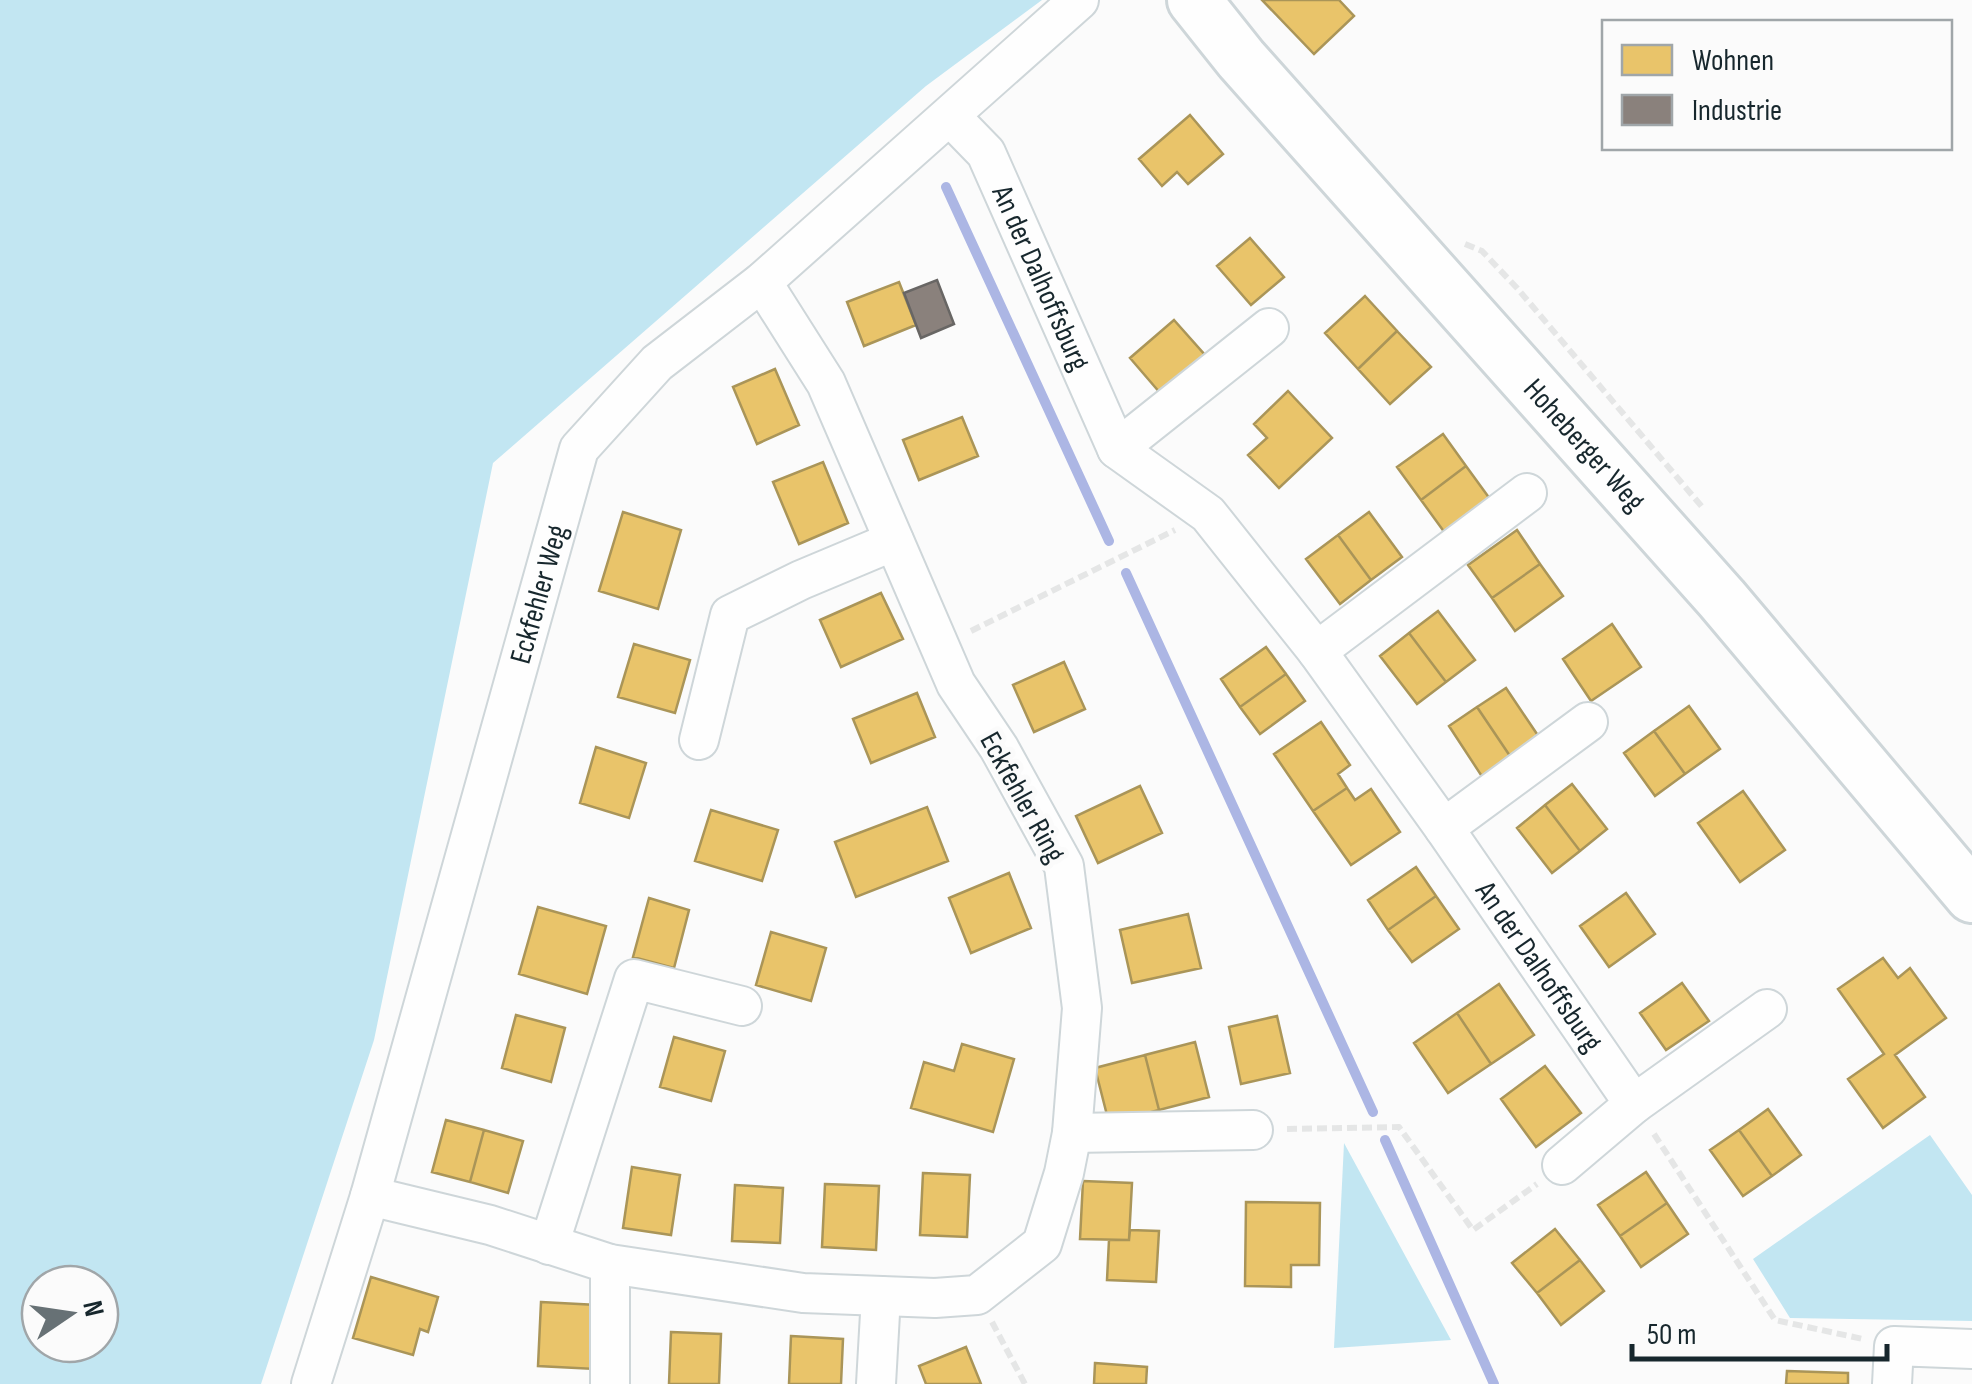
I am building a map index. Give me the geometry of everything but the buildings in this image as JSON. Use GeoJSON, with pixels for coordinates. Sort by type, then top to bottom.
{"type":"FeatureCollection","features":[{"type":"Feature","properties":{"kind":"street","name":"Eckfehler Weg"},"geometry":{"type":"LineString","coordinates":[[311,1384],[370,1196],[579,449],[657,363],[762,282],[1080,0]]}},
{"type":"Feature","properties":{"kind":"street","name":"Hoheberger Weg"},"geometry":{"type":"LineString","coordinates":[[1194,0],[1241,59],[1722,600],[1972,896]]}},
{"type":"Feature","properties":{"kind":"street","name":"An der Dalhoffsburg"},"geometry":{"type":"LineString","coordinates":[[950,116],[986,153],[1118,449],[1208,514],[1316,651],[1444,828],[1634,1104]]}},
{"type":"Feature","properties":{"kind":"street","name":"Eckfehler Ring"},"geometry":{"type":"LineString","coordinates":[[762,282],[826,382],[956,684],[999,748],[1064,866],[1082,1008],[1072,1132],[1064,1173],[1042,1244],[977,1295]]}},
{"type":"Feature","properties":{"kind":"street"},"geometry":{"type":"LineString","coordinates":[[1118,449],[1269,328]]}},
{"type":"Feature","properties":{"kind":"street"},"geometry":{"type":"LineString","coordinates":[[1316,651],[1527,493]]}},
{"type":"Feature","properties":{"kind":"street"},"geometry":{"type":"LineString","coordinates":[[700,740],[730,614],[894,541]]}},
{"type":"Feature","properties":{"kind":"street"},"geometry":{"type":"LineString","coordinates":[[1444,828],[1588,722]]}},
{"type":"Feature","properties":{"kind":"street"},"geometry":{"type":"LineString","coordinates":[[549,1245],[634,978],[742,1006]]}},
{"type":"Feature","properties":{"kind":"street"},"geometry":{"type":"LineString","coordinates":[[1562,1165],[1634,1104],[1767,1008]]}},
{"type":"Feature","properties":{"kind":"street"},"geometry":{"type":"LineString","coordinates":[[1072,1132],[1253,1130]]}},
{"type":"Feature","properties":{"kind":"street"},"geometry":{"type":"LineString","coordinates":[[370,1196],[490,1225],[610,1264],[803,1293],[936,1298],[977,1295]]}},
{"type":"Feature","properties":{"kind":"street"},"geometry":{"type":"LineString","coordinates":[[610,1264],[610,1384]]}},
{"type":"Feature","properties":{"kind":"street"},"geometry":{"type":"LineString","coordinates":[[876,1384],[881,1296]]}},
{"type":"Feature","properties":{"kind":"street"},"geometry":{"type":"LineString","coordinates":[[1892,1384],[1894,1346],[1972,1350]]}},
{"type":"Feature","properties":{"kind":"path"},"geometry":{"type":"LineString","coordinates":[[941,646],[1208,514]]}},
{"type":"Feature","properties":{"kind":"path"},"geometry":{"type":"LineString","coordinates":[[1634,1104],[1775,1320],[1894,1346]]}},
{"type":"Feature","properties":{"kind":"path"},"geometry":{"type":"LineString","coordinates":[[1253,1130],[1398,1127],[1473,1230],[1562,1165]]}},
{"type":"Feature","properties":{"kind":"path"},"geometry":{"type":"LineString","coordinates":[[977,1295],[1025,1384]]}},
{"type":"Feature","properties":{"kind":"shaded area"},"geometry":{"type":"Polygon","coordinates":[[[0,0],[1042,0],[926,86],[493,463],[374,1040],[261,1384],[0,1384],[0,0]]]}},
{"type":"Feature","properties":{"kind":"shaded area"},"geometry":{"type":"Polygon","coordinates":[[[1930,1135],[1972,1195],[1972,1321],[1790,1318],[1753,1259],[1930,1135]]]}},
{"type":"Feature","properties":{"kind":"shaded area"},"geometry":{"type":"Polygon","coordinates":[[[1344,1143],[1451,1340],[1334,1348],[1344,1143]]]}},
{"type":"Feature","properties":{"kind":"waterway"},"geometry":{"type":"LineString","coordinates":[[946,187],[1109,541]]}},
{"type":"Feature","properties":{"kind":"waterway"},"geometry":{"type":"LineString","coordinates":[[1126,573],[1373,1112]]}},
{"type":"Feature","properties":{"kind":"waterway"},"geometry":{"type":"LineString","coordinates":[[1385,1140],[1494,1384]]}}]}
